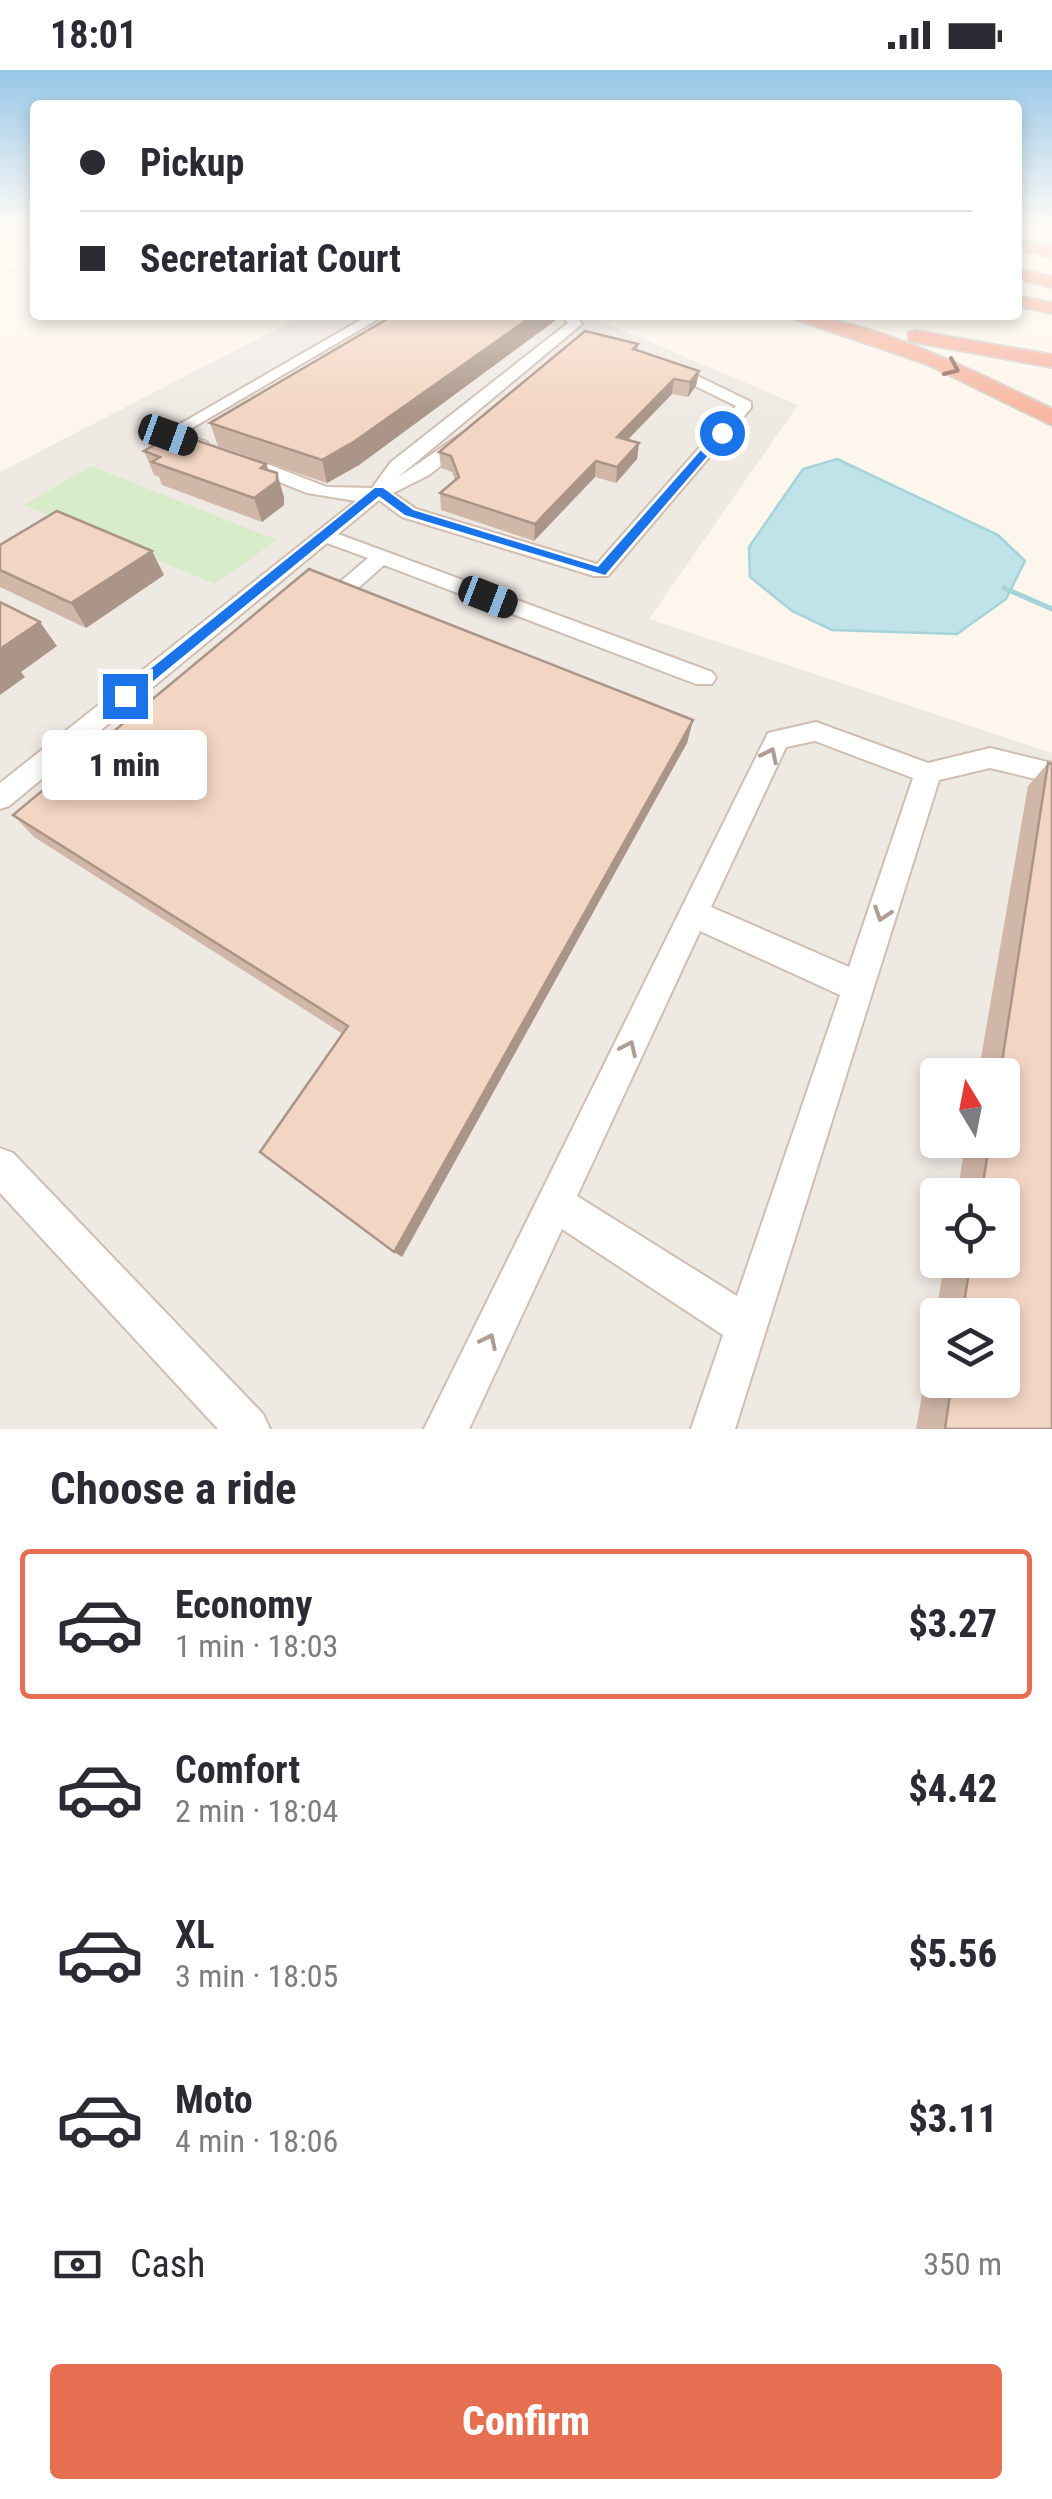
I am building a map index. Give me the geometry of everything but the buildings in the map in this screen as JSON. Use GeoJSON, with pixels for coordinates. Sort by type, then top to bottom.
{"type":"FeatureCollection","features":[{"type":"Feature","properties":{"kind":"highway"},"geometry":{"type":"LineString","coordinates":[[1022,305],[1052,311]]}},
{"type":"Feature","properties":{"kind":"highway"},"geometry":{"type":"LineString","coordinates":[[810,320],[934,360],[1052,418]]}},
{"type":"Feature","properties":{"kind":"highway"},"geometry":{"type":"LineString","coordinates":[[823,320],[1052,361]]}},
{"type":"Feature","properties":{"kind":"street"},"geometry":{"type":"LineString","coordinates":[[369,320],[168,435],[336,495],[379,491],[420,476],[478,427]]}},
{"type":"Feature","properties":{"kind":"street"},"geometry":{"type":"LineString","coordinates":[[0,798],[379,491],[396,466],[575,324],[572,320]]}},
{"type":"Feature","properties":{"kind":"street"},"geometry":{"type":"LineString","coordinates":[[522,390],[580,341]]}},
{"type":"Feature","properties":{"kind":"street"},"geometry":{"type":"LineString","coordinates":[[379,491],[409,512],[601,572],[746,405],[643,355]]}},
{"type":"Feature","properties":{"kind":"street"},"geometry":{"type":"LineString","coordinates":[[324,535],[704,678]]}},
{"type":"Feature","properties":{"kind":"street"},"geometry":{"type":"LineString","coordinates":[[340,594],[381,557]]}},
{"type":"Feature","properties":{"kind":"street"},"geometry":{"type":"LineString","coordinates":[[446,1429],[777,740],[816,731],[928,773],[970,758],[1001,754],[1052,773]]}},
{"type":"Feature","properties":{"kind":"street"},"geometry":{"type":"LineString","coordinates":[[713,1429],[928,773]]}},
{"type":"Feature","properties":{"kind":"street"},"geometry":{"type":"LineString","coordinates":[[692,913],[858,987]]}},
{"type":"Feature","properties":{"kind":"street"},"geometry":{"type":"LineString","coordinates":[[0,1166],[248,1429]]}},
{"type":"Feature","properties":{"kind":"street"},"geometry":{"type":"LineString","coordinates":[[556,1204],[746,1326]]}},
{"type":"Feature","properties":{"kind":"shaded area"},"geometry":{"type":"Polygon","coordinates":[[[294,320],[599,320],[798,405],[649,619],[1052,753],[1052,1429],[0,1429],[0,472],[294,320]]]}},
{"type":"Feature","properties":{"kind":"green space"},"geometry":{"type":"Polygon","coordinates":[[[91,466],[277,540],[215,584],[24,505],[91,466]]]}},
{"type":"Feature","properties":{"kind":"water"},"geometry":{"type":"Polygon","coordinates":[[[837,459],[998,535],[1025,561],[1006,599],[957,634],[832,630],[792,611],[750,577],[749,547],[803,469],[837,459]]]}},
{"type":"Feature","properties":{"kind":"waterway"},"geometry":{"type":"LineString","coordinates":[[1004,588],[1052,609]]}},
{"type":"Feature","properties":{"kind":"route"},"geometry":{"type":"LineString","coordinates":[[125,696],[379,491],[409,512],[601,572],[722,433]]}}]}
